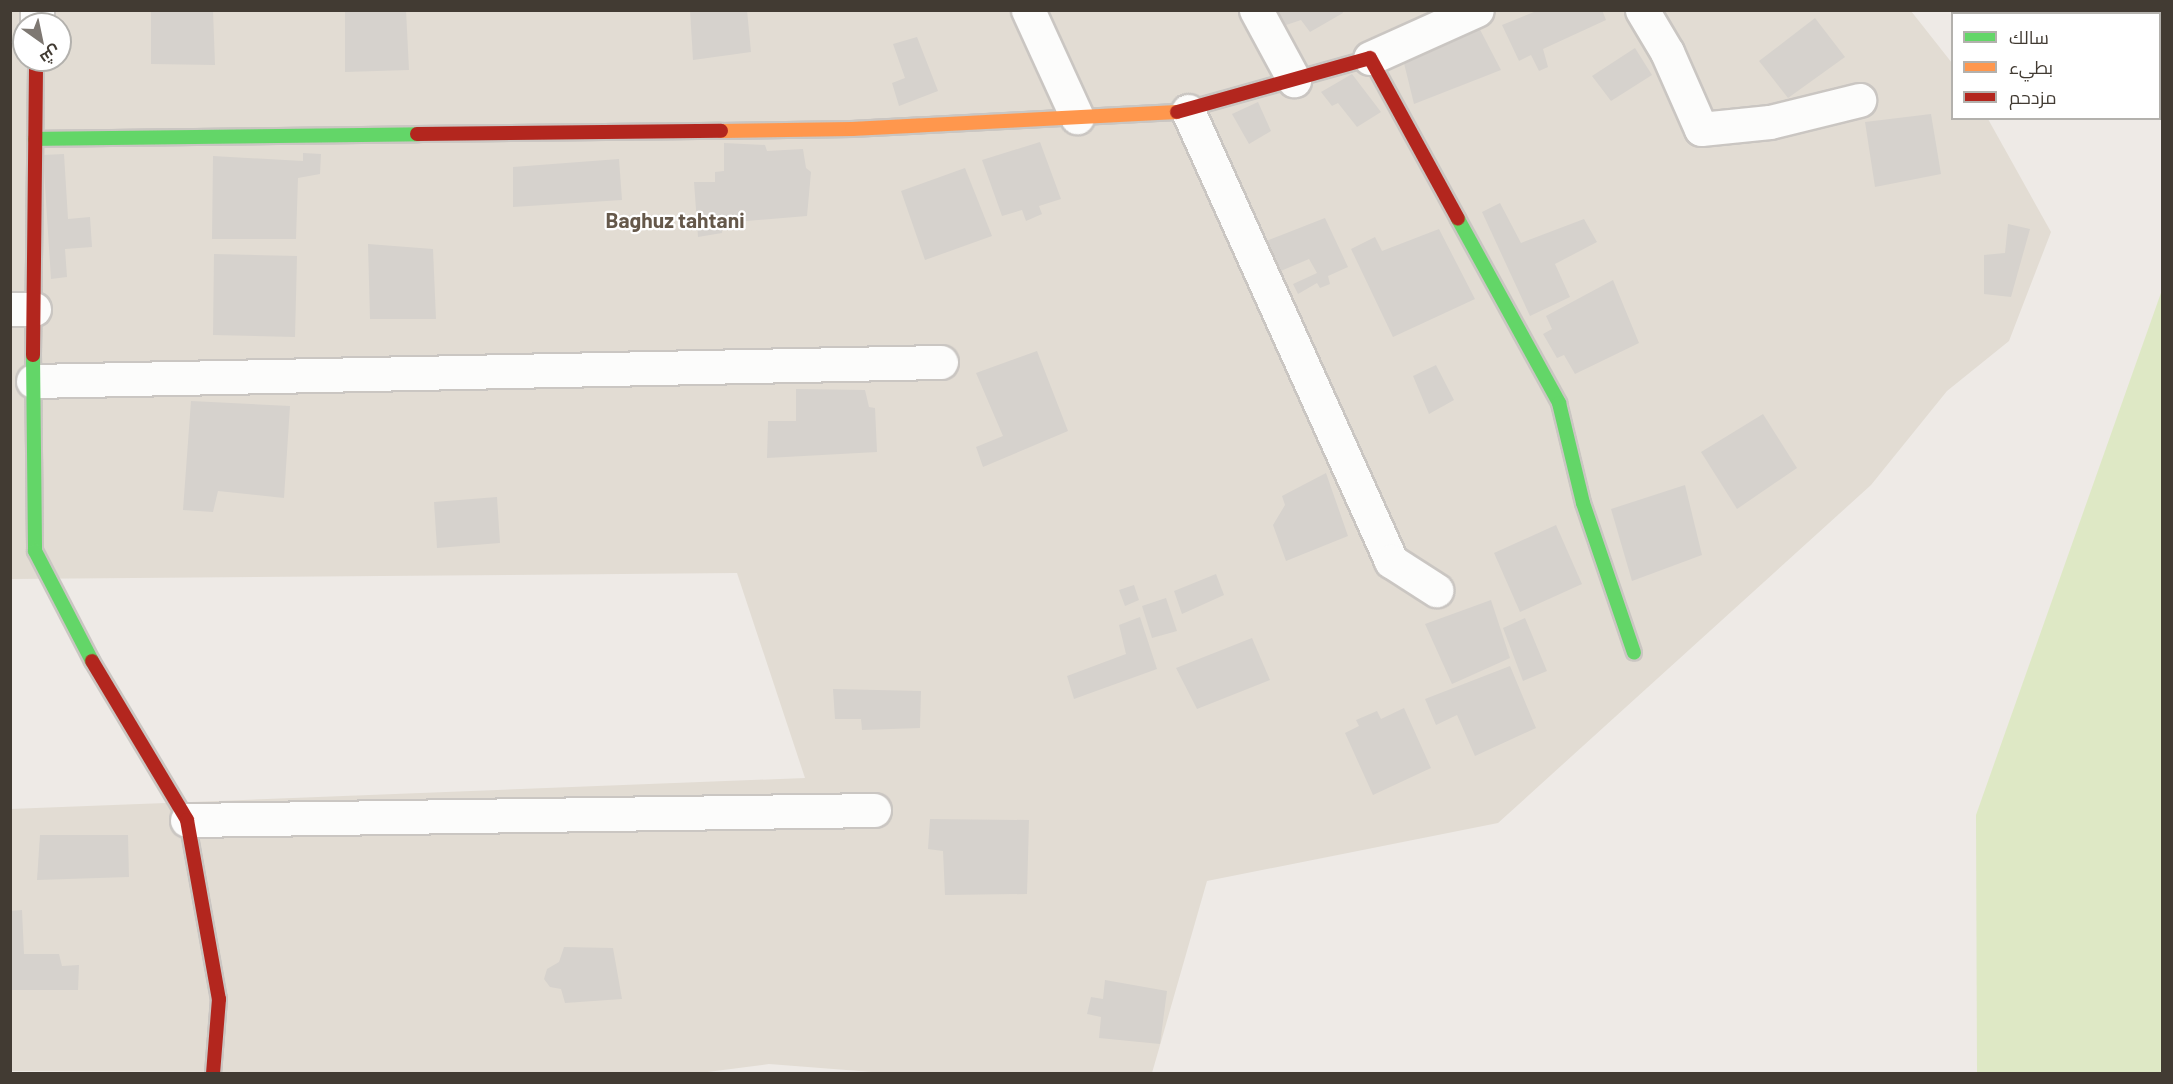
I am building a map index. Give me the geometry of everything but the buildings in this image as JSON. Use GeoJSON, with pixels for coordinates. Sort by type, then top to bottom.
{"type":"FeatureCollection","features":[{"type":"Feature","properties":{"kind":"street"},"geometry":{"type":"LineString","coordinates":[[1028,10],[1077,117]]}},
{"type":"Feature","properties":{"kind":"street"},"geometry":{"type":"LineString","coordinates":[[1256,10],[1294,80]]}},
{"type":"Feature","properties":{"kind":"street"},"geometry":{"type":"LineString","coordinates":[[1642,10],[1667,52],[1701,129],[1770,122],[1859,100]]}},
{"type":"Feature","properties":{"kind":"street"},"geometry":{"type":"LineString","coordinates":[[35,139],[852,129],[1188,111],[1370,58],[1477,11]]}},
{"type":"Feature","properties":{"kind":"street"},"geometry":{"type":"LineString","coordinates":[[1370,58],[1559,403],[1583,503],[1634,653]]}},
{"type":"Feature","properties":{"kind":"street"},"geometry":{"type":"LineString","coordinates":[[36,72],[35,139],[22,309],[33,381],[35,550],[105,686],[186,820],[219,999],[213,1074]]}},
{"type":"Feature","properties":{"kind":"street"},"geometry":{"type":"LineString","coordinates":[[1188,111],[1391,561],[1436,590]]}},
{"type":"Feature","properties":{"kind":"street"},"geometry":{"type":"LineString","coordinates":[[33,381],[940,362]]}},
{"type":"Feature","properties":{"kind":"street"},"geometry":{"type":"LineString","coordinates":[[186,820],[874,810]]}},
{"type":"Feature","properties":{"kind":"shaded area"},"geometry":{"type":"Polygon","coordinates":[[[11,11],[1911,11],[1951,62],[1951,120],[1989,120],[2051,232],[2009,341],[1947,391],[1871,485],[1498,823],[1207,881],[1152,1073],[898,1074],[769,1064],[692,1074],[11,1071],[10,809],[805,778],[737,573],[11,579],[11,11]]]}},
{"type":"Feature","properties":{"kind":"green space"},"geometry":{"type":"Polygon","coordinates":[[[2162,290],[2162,1073],[1977,1073],[1976,815],[2162,290]]]}},
{"type":"Feature","properties":{"kind":"traffic: fast"},"geometry":{"type":"LineString","coordinates":[[35,139],[417,134]]}},
{"type":"Feature","properties":{"kind":"traffic: fast"},"geometry":{"type":"LineString","coordinates":[[1458,219],[1559,403],[1583,503],[1634,653]]}},
{"type":"Feature","properties":{"kind":"traffic: fast"},"geometry":{"type":"LineString","coordinates":[[33,355],[35,551],[92,661]]}},
{"type":"Feature","properties":{"kind":"traffic: slow"},"geometry":{"type":"LineString","coordinates":[[721,131],[852,129],[1177,112]]}},
{"type":"Feature","properties":{"kind":"traffic: jam"},"geometry":{"type":"LineString","coordinates":[[1177,112],[1370,58],[1458,219]]}},
{"type":"Feature","properties":{"kind":"traffic: jam"},"geometry":{"type":"LineString","coordinates":[[33,355],[36,72]]}},
{"type":"Feature","properties":{"kind":"traffic: jam"},"geometry":{"type":"LineString","coordinates":[[417,134],[721,131]]}},
{"type":"Feature","properties":{"kind":"traffic: jam"},"geometry":{"type":"LineString","coordinates":[[92,661],[187,820],[219,999],[213,1074]]}},
{"type":"Feature","properties":{"kind":"district","name":"Baghuz tahtani"},"geometry":{"type":"Point","coordinates":[675,220]}}]}
